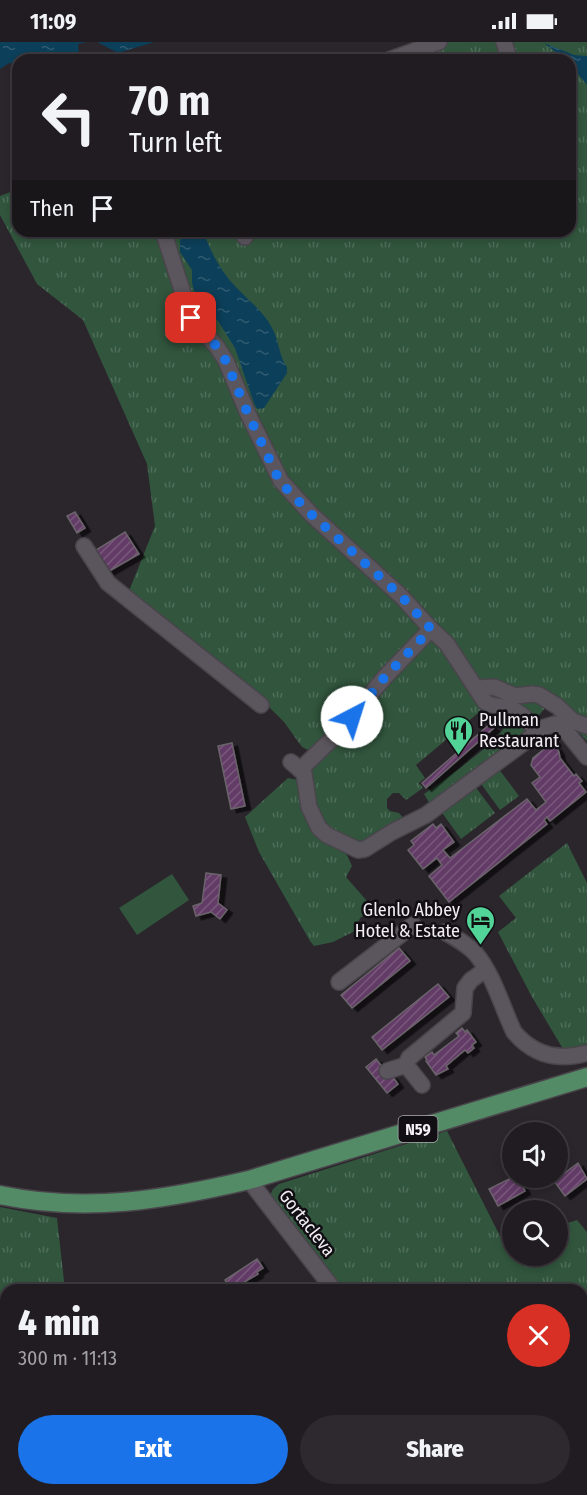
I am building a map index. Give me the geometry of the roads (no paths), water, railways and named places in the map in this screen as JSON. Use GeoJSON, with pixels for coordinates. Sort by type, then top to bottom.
{"type":"FeatureCollection","features":[{"type":"Feature","properties":{"kind":"main road","name":"N59"},"geometry":{"type":"LineString","coordinates":[[0,1195],[46,1203],[121,1203],[196,1192],[249,1180],[587,1077]]}},
{"type":"Feature","properties":{"kind":"street"},"geometry":{"type":"LineString","coordinates":[[406,54],[440,42]]}},
{"type":"Feature","properties":{"kind":"street"},"geometry":{"type":"LineString","coordinates":[[165,237],[191,318],[217,347],[226,361],[280,482],[311,514],[402,597],[447,644],[485,702],[520,713],[538,733]]}},
{"type":"Feature","properties":{"kind":"street"},"geometry":{"type":"LineString","coordinates":[[84,546],[108,583],[261,705]]}},
{"type":"Feature","properties":{"kind":"street"},"geometry":{"type":"LineString","coordinates":[[431,629],[384,678],[341,730],[295,766],[304,773],[309,807],[319,828],[327,835],[353,849],[365,849],[426,815],[545,727],[561,725],[587,757]]}},
{"type":"Feature","properties":{"kind":"street"},"geometry":{"type":"LineString","coordinates":[[476,688],[494,687],[515,696],[539,695],[557,706],[573,721],[587,726]]}},
{"type":"Feature","properties":{"kind":"street"},"geometry":{"type":"LineString","coordinates":[[339,982],[413,925]]}},
{"type":"Feature","properties":{"kind":"street"},"geometry":{"type":"LineString","coordinates":[[445,932],[476,954],[519,1038],[539,1051],[556,1058],[587,1053]]}},
{"type":"Feature","properties":{"kind":"street"},"geometry":{"type":"LineString","coordinates":[[387,1071],[406,1065],[409,1058],[463,1013],[465,988],[485,970]]}},
{"type":"Feature","properties":{"kind":"street"},"geometry":{"type":"LineString","coordinates":[[406,1065],[422,1085]]}},
{"type":"Feature","properties":{"kind":"street","name":"Gortacleva"},"geometry":{"type":"LineString","coordinates":[[249,1180],[329,1284]]}},
{"type":"Feature","properties":{"kind":"water"},"geometry":{"type":"Polygon","coordinates":[[[0,42],[87,42],[78,44],[79,54],[12,54],[12,64],[9,63],[0,69],[0,42]]]}},
{"type":"Feature","properties":{"kind":"water"},"geometry":{"type":"Polygon","coordinates":[[[97,42],[154,42],[118,53],[97,42]]]}},
{"type":"Feature","properties":{"kind":"water"},"geometry":{"type":"Polygon","coordinates":[[[544,43],[572,54],[558,54],[544,43]]]}},
{"type":"Feature","properties":{"kind":"water"},"geometry":{"type":"Polygon","coordinates":[[[576,55],[587,56],[587,85],[576,71],[576,55]]]}},
{"type":"Feature","properties":{"kind":"water"},"geometry":{"type":"Polygon","coordinates":[[[182,237],[206,237],[225,274],[260,311],[274,333],[287,367],[287,373],[264,408],[258,409],[255,406],[235,348],[218,321],[196,298],[192,283],[192,270],[180,252],[182,237]]]}},
{"type":"Feature","properties":{"kind":"place","name":"Pullman Restaurant"},"geometry":{"type":"Point","coordinates":[458,756]}},
{"type":"Feature","properties":{"kind":"place","name":"Glenlo Abbey Hotel & Estate"},"geometry":{"type":"Point","coordinates":[481,946]}}]}
